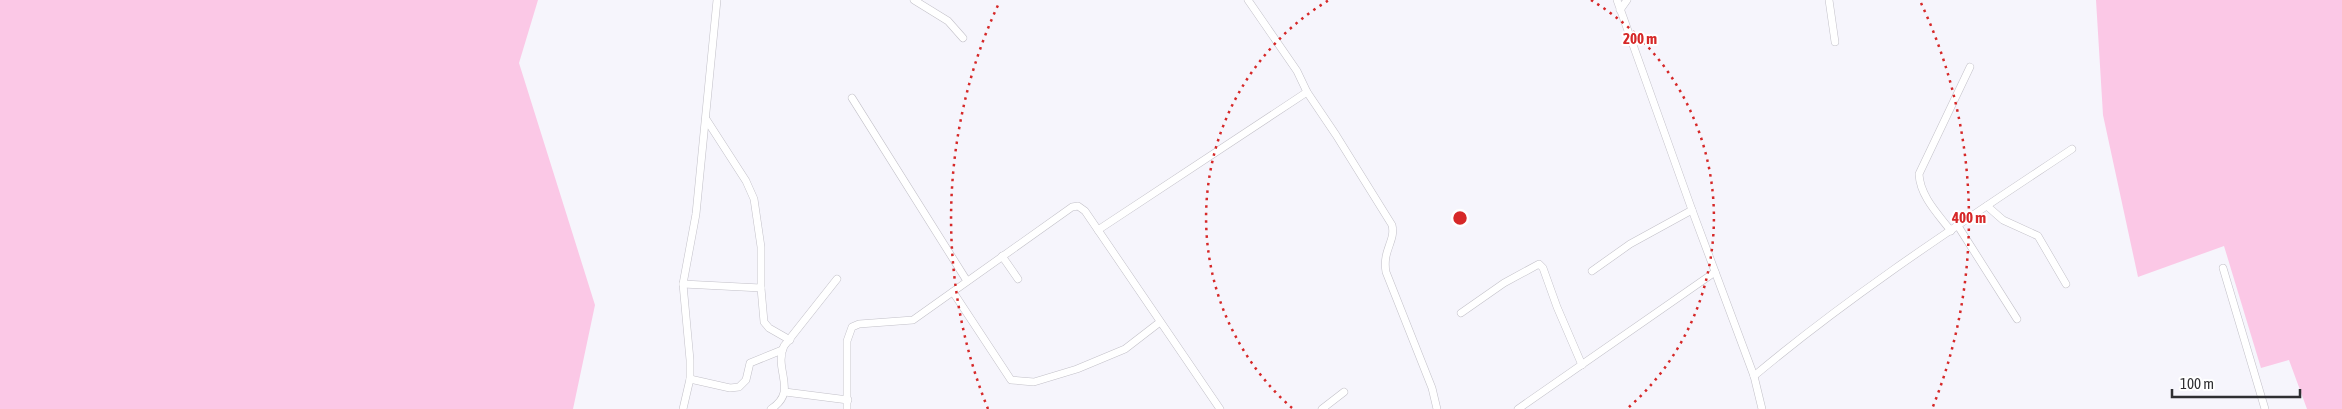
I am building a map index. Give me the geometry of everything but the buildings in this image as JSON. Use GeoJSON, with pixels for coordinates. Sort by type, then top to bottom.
{"type":"FeatureCollection","features":[{"type":"Feature","properties":{"kind":"street"},"geometry":{"type":"LineString","coordinates":[[683,409],[690,379],[683,284],[696,214],[717,0]]}},
{"type":"Feature","properties":{"kind":"street"},"geometry":{"type":"LineString","coordinates":[[914,0],[948,21],[963,38]]}},
{"type":"Feature","properties":{"kind":"street"},"geometry":{"type":"LineString","coordinates":[[1248,0],[1296,70],[1307,92],[1392,225],[1393,233],[1384,258],[1386,272],[1429,380],[1437,409]]}},
{"type":"Feature","properties":{"kind":"street"},"geometry":{"type":"LineString","coordinates":[[1617,0],[1754,376],[1762,409]]}},
{"type":"Feature","properties":{"kind":"street"},"geometry":{"type":"LineString","coordinates":[[1620,10],[1628,0]]}},
{"type":"Feature","properties":{"kind":"street"},"geometry":{"type":"LineString","coordinates":[[1829,0],[1835,42]]}},
{"type":"Feature","properties":{"kind":"street"},"geometry":{"type":"LineString","coordinates":[[1951,231],[1925,196],[1919,183],[1919,174],[1970,67]]}},
{"type":"Feature","properties":{"kind":"street"},"geometry":{"type":"LineString","coordinates":[[1098,230],[1307,92]]}},
{"type":"Feature","properties":{"kind":"street"},"geometry":{"type":"LineString","coordinates":[[852,98],[967,281]]}},
{"type":"Feature","properties":{"kind":"street"},"geometry":{"type":"LineString","coordinates":[[706,118],[746,181],[754,199],[761,247],[762,316],[766,325],[790,340]]}},
{"type":"Feature","properties":{"kind":"street"},"geometry":{"type":"LineString","coordinates":[[1754,376],[1811,328],[1857,294],[2072,149]]}},
{"type":"Feature","properties":{"kind":"street"},"geometry":{"type":"LineString","coordinates":[[847,409],[847,341],[852,327],[859,324],[913,320],[1072,207],[1078,206],[1085,211],[1220,409]]}},
{"type":"Feature","properties":{"kind":"street"},"geometry":{"type":"LineString","coordinates":[[1987,206],[2003,220],[2038,236],[2066,284]]}},
{"type":"Feature","properties":{"kind":"street"},"geometry":{"type":"LineString","coordinates":[[1592,271],[1630,244],[1692,210]]}},
{"type":"Feature","properties":{"kind":"street"},"geometry":{"type":"LineString","coordinates":[[1958,226],[2017,319]]}},
{"type":"Feature","properties":{"kind":"street"},"geometry":{"type":"LineString","coordinates":[[1002,256],[1018,279]]}},
{"type":"Feature","properties":{"kind":"street"},"geometry":{"type":"LineString","coordinates":[[1461,313],[1496,288],[1539,264],[1543,268],[1556,307],[1582,365]]}},
{"type":"Feature","properties":{"kind":"street"},"geometry":{"type":"LineString","coordinates":[[2223,268],[2265,409]]}},
{"type":"Feature","properties":{"kind":"street"},"geometry":{"type":"LineString","coordinates":[[1518,409],[1715,272]]}},
{"type":"Feature","properties":{"kind":"street"},"geometry":{"type":"LineString","coordinates":[[690,379],[730,388],[739,387],[746,380],[750,362],[782,350],[837,279]]}},
{"type":"Feature","properties":{"kind":"street"},"geometry":{"type":"LineString","coordinates":[[683,284],[761,288]]}},
{"type":"Feature","properties":{"kind":"street"},"geometry":{"type":"LineString","coordinates":[[954,292],[1011,380],[1034,382],[1078,369],[1125,349],[1160,322]]}},
{"type":"Feature","properties":{"kind":"street"},"geometry":{"type":"LineString","coordinates":[[776,408],[785,392],[782,350]]}},
{"type":"Feature","properties":{"kind":"street"},"geometry":{"type":"LineString","coordinates":[[785,392],[848,400]]}},
{"type":"Feature","properties":{"kind":"street"},"geometry":{"type":"LineString","coordinates":[[1322,409],[1344,392]]}},
{"type":"Feature","properties":{"kind":"shaded area"},"geometry":{"type":"Polygon","coordinates":[[[0,0],[538,0],[519,63],[595,305],[573,409],[0,409],[0,0]]]}},
{"type":"Feature","properties":{"kind":"shaded area"},"geometry":{"type":"Polygon","coordinates":[[[2096,0],[2342,0],[2342,409],[2307,409],[2289,360],[2261,368],[2224,246],[2138,277],[2103,115],[2096,0]]]}}]}
